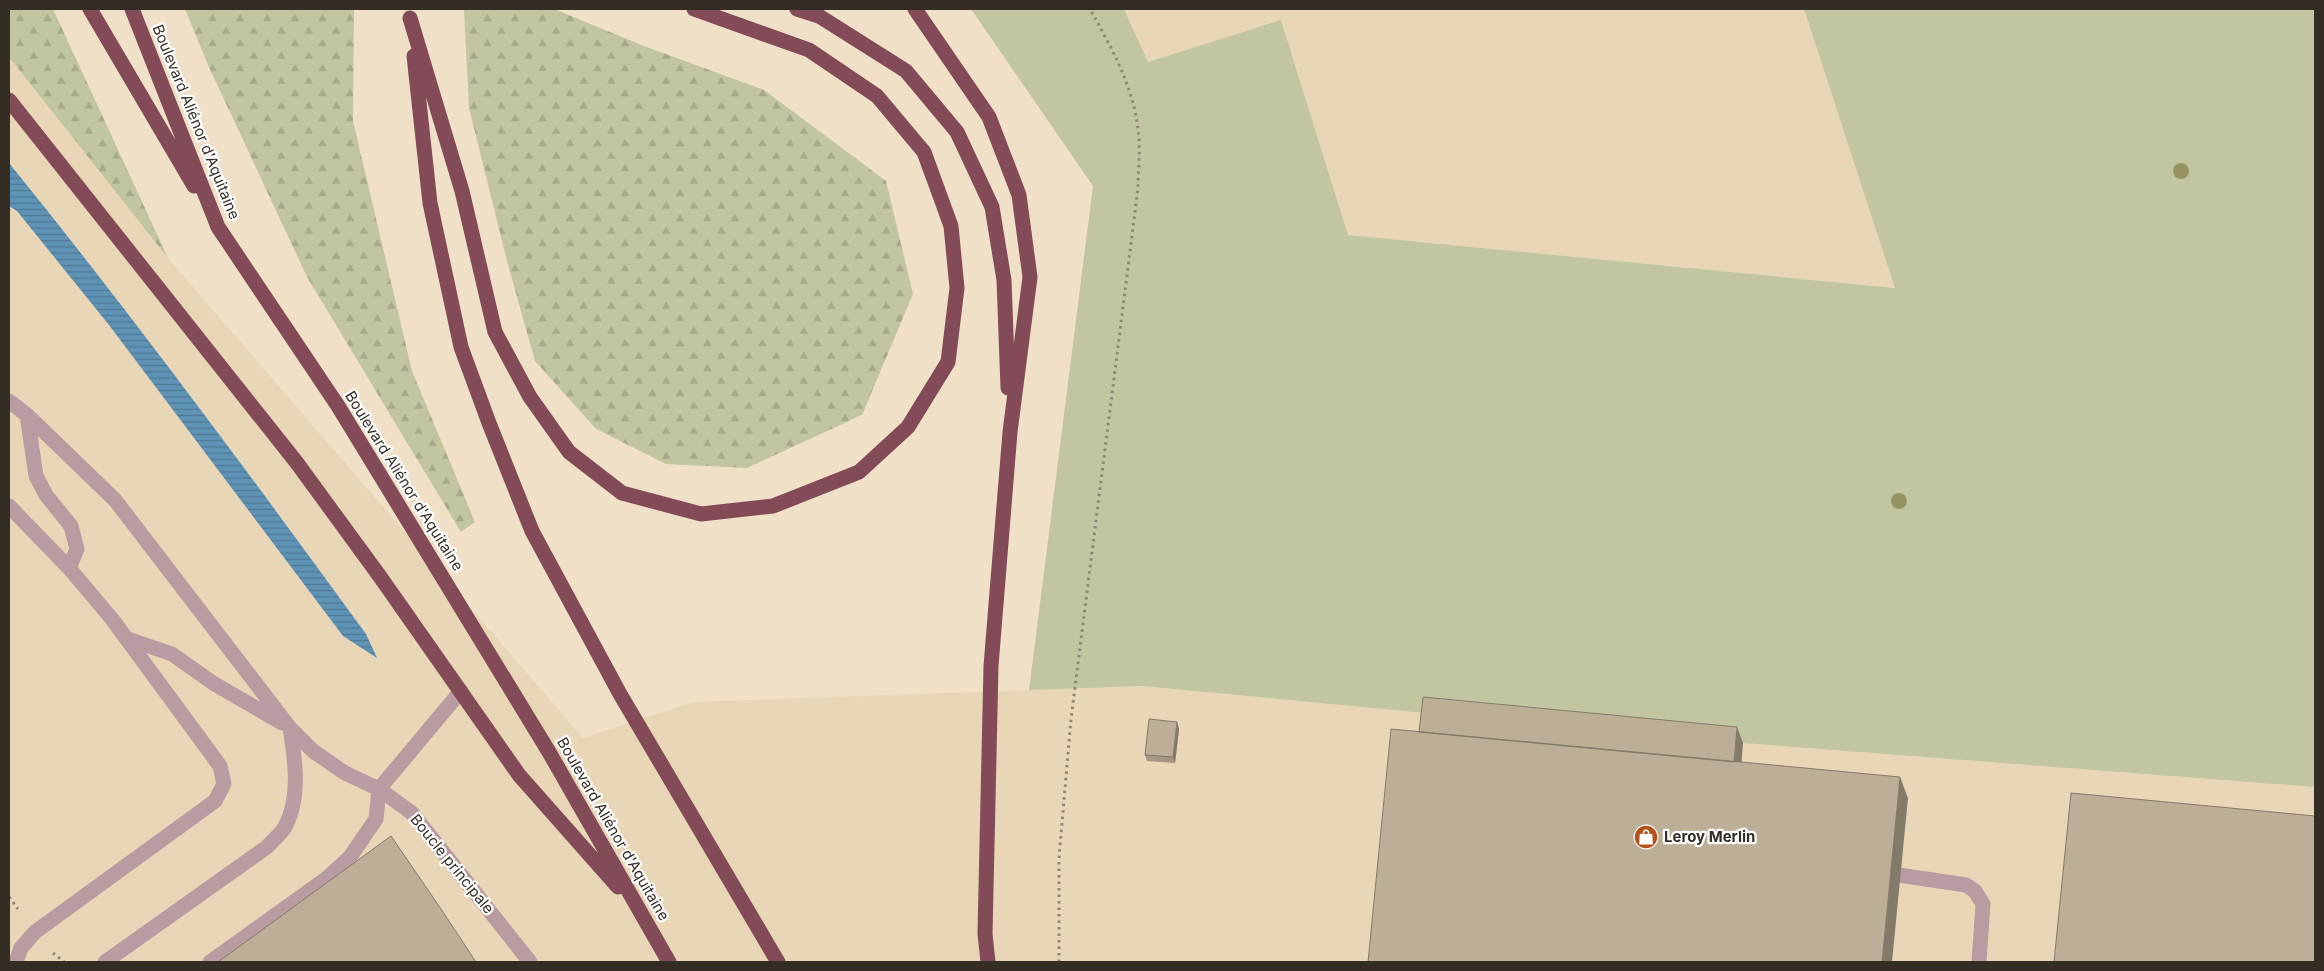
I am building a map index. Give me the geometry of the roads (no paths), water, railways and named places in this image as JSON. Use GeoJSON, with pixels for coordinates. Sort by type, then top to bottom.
{"type":"FeatureCollection","features":[{"type":"Feature","properties":{"kind":"highway"},"geometry":{"type":"LineString","coordinates":[[90,9],[218,227]]}},
{"type":"Feature","properties":{"kind":"highway","name":"Boulevard Aliénor d'Aquitaine"},"geometry":{"type":"LineString","coordinates":[[132,9],[218,227],[338,406],[549,752],[669,962]]}},
{"type":"Feature","properties":{"kind":"highway"},"geometry":{"type":"LineString","coordinates":[[410,13],[462,191],[495,332],[530,398],[568,452],[622,493],[701,514],[773,506],[859,472],[908,427],[948,362],[957,288],[951,226],[924,152],[878,96],[809,50],[694,9]]}},
{"type":"Feature","properties":{"kind":"highway"},"geometry":{"type":"LineString","coordinates":[[797,9],[819,16],[906,71],[957,132],[992,207],[1004,280],[1010,432]]}},
{"type":"Feature","properties":{"kind":"highway"},"geometry":{"type":"LineString","coordinates":[[915,9],[989,118],[1019,195],[1030,277],[1010,432],[991,666],[985,934],[988,962]]}},
{"type":"Feature","properties":{"kind":"highway"},"geometry":{"type":"LineString","coordinates":[[410,13],[430,203],[461,347],[489,423],[532,531],[620,694],[778,962]]}},
{"type":"Feature","properties":{"kind":"highway"},"geometry":{"type":"LineString","coordinates":[[9,100],[297,463],[519,775],[639,910]]}},
{"type":"Feature","properties":{"kind":"street"},"geometry":{"type":"LineString","coordinates":[[9,401],[27,415],[115,500],[290,728],[295,761],[294,787],[292,806],[284,827],[267,847],[105,962]]}},
{"type":"Feature","properties":{"kind":"street"},"geometry":{"type":"LineString","coordinates":[[27,415],[36,476],[46,495],[71,526],[77,549],[69,568]]}},
{"type":"Feature","properties":{"kind":"street"},"geometry":{"type":"LineString","coordinates":[[9,506],[69,568],[128,639],[220,766],[224,784],[215,801],[35,932],[21,948],[16,962]]}},
{"type":"Feature","properties":{"kind":"street"},"geometry":{"type":"LineString","coordinates":[[128,639],[172,654],[213,683],[290,728]]}},
{"type":"Feature","properties":{"kind":"street"},"geometry":{"type":"LineString","coordinates":[[210,962],[327,878],[350,857],[376,819],[379,789],[461,691]]}},
{"type":"Feature","properties":{"kind":"street","name":"Boucle principale"},"geometry":{"type":"LineString","coordinates":[[290,728],[313,751],[345,773],[379,789],[412,813],[530,962]]}},
{"type":"Feature","properties":{"kind":"street"},"geometry":{"type":"LineString","coordinates":[[1900,875],[1966,884],[1975,891],[1983,904],[1979,962]]}},
{"type":"Feature","properties":{"kind":"water"},"geometry":{"type":"Polygon","coordinates":[[[9,163],[146,337],[235,455],[366,634],[377,658],[343,636],[109,325],[17,211],[9,206],[9,163]]]}},
{"type":"Feature","properties":{"kind":"place","name":"Leroy Merlin"},"geometry":{"type":"Point","coordinates":[1646,837]}}]}
